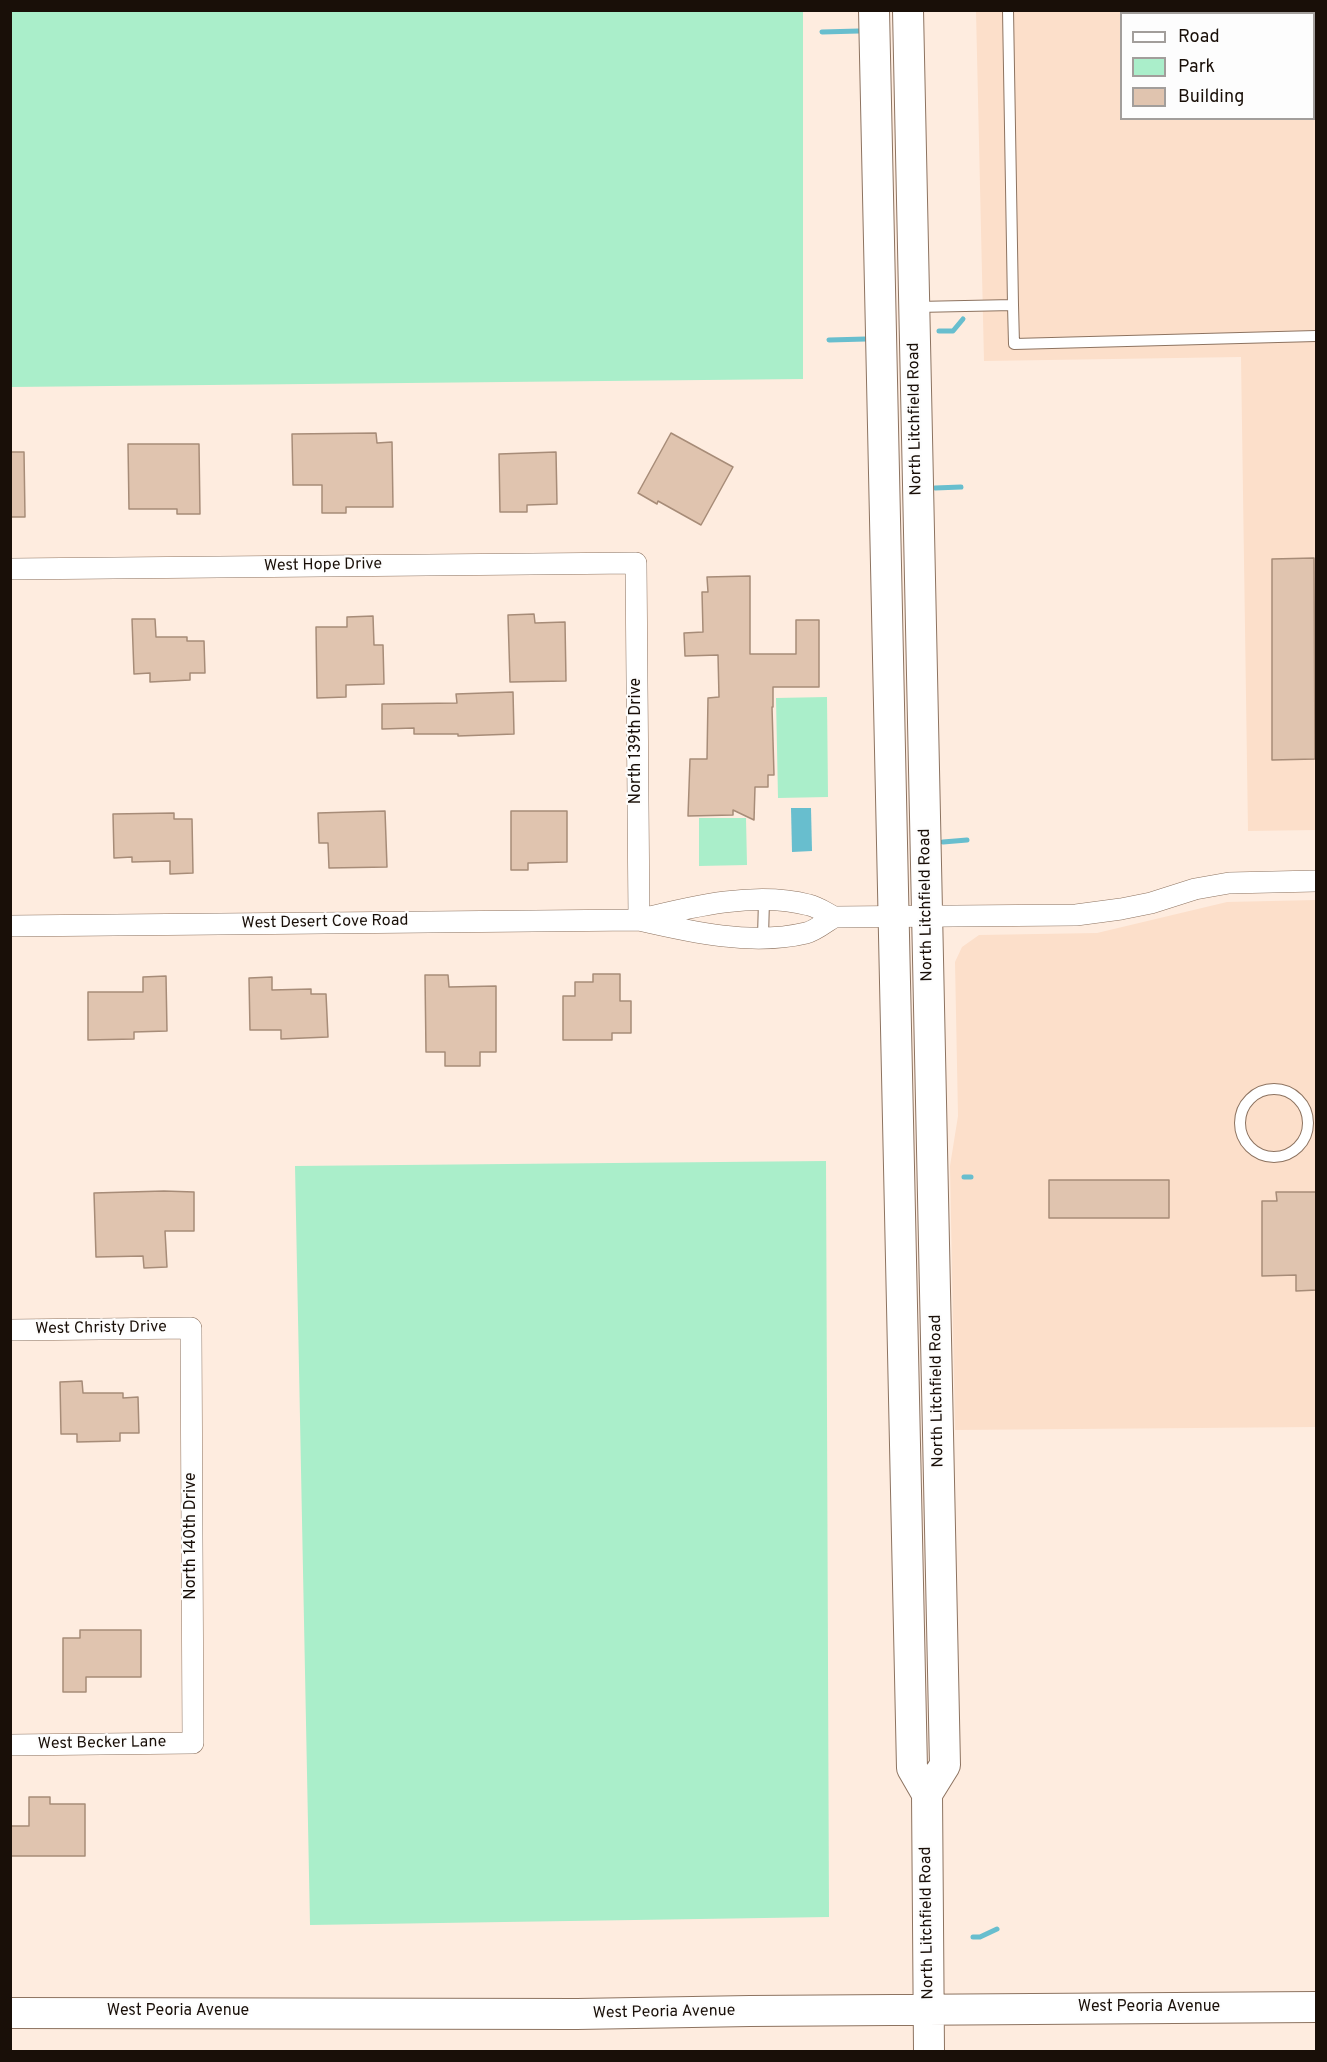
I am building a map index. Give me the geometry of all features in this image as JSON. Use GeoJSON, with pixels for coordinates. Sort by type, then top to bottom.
{"type":"FeatureCollection","features":[{"type":"Feature","properties":{"kind":"main road","name":"North Litchfield Road"},"geometry":{"type":"LineString","coordinates":[[874,10],[912,1768],[927,1794],[929,2052]]}},
{"type":"Feature","properties":{"kind":"main road","name":"North Litchfield Road"},"geometry":{"type":"LineString","coordinates":[[908,10],[945,1765],[927,1794]]}},
{"type":"Feature","properties":{"kind":"main road"},"geometry":{"type":"LineString","coordinates":[[875,71],[889,101],[894,277],[904,298],[914,307]]}},
{"type":"Feature","properties":{"kind":"main road"},"geometry":{"type":"LineString","coordinates":[[898,1203],[914,1222],[917,1290],[924,1300],[936,1305]]}},
{"type":"Feature","properties":{"kind":"main road","name":"West Peoria Avenue"},"geometry":{"type":"LineString","coordinates":[[10,2013],[577,2014],[1317,2007]]}},
{"type":"Feature","properties":{"kind":"street","name":"West Hope Drive"},"geometry":{"type":"LineString","coordinates":[[10,569],[636,563]]}},
{"type":"Feature","properties":{"kind":"street","name":"North 139th Drive"},"geometry":{"type":"LineString","coordinates":[[636,563],[639,920]]}},
{"type":"Feature","properties":{"kind":"street","name":"West Desert Cove Road"},"geometry":{"type":"LineString","coordinates":[[639,920],[694,906],[726,901],[784,899],[812,905],[834,917],[1076,915],[1151,903],[1195,889],[1229,883],[1317,881]]}},
{"type":"Feature","properties":{"kind":"street","name":"West Desert Cove Road"},"geometry":{"type":"LineString","coordinates":[[10,926],[639,920],[692,932],[763,937],[808,933],[834,917]]}},
{"type":"Feature","properties":{"kind":"street","name":"West Christy Drive"},"geometry":{"type":"LineString","coordinates":[[10,1330],[191,1328]]}},
{"type":"Feature","properties":{"kind":"street","name":"North 140th Drive"},"geometry":{"type":"LineString","coordinates":[[191,1328],[193,1743]]}},
{"type":"Feature","properties":{"kind":"street","name":"West Becker Lane"},"geometry":{"type":"LineString","coordinates":[[10,1745],[193,1743]]}},
{"type":"Feature","properties":{"kind":"lane"},"geometry":{"type":"LineString","coordinates":[[1008,10],[1014,344],[1317,336]]}},
{"type":"Feature","properties":{"kind":"lane"},"geometry":{"type":"LineString","coordinates":[[914,307],[1013,305]]}},
{"type":"Feature","properties":{"kind":"lane"},"geometry":{"type":"LineString","coordinates":[[763,937],[764,900]]}},
{"type":"Feature","properties":{"kind":"lane"},"geometry":{"type":"LineString","coordinates":[[1271,1089],[1293,1094],[1307,1111],[1309,1123],[1302,1144],[1293,1152],[1283,1156],[1271,1158],[1260,1155],[1244,1140],[1240,1129],[1240,1118],[1244,1107],[1260,1092],[1271,1089]]}},
{"type":"Feature","properties":{"kind":"shaded area"},"geometry":{"type":"Polygon","coordinates":[[[976,11],[1316,11],[1316,830],[1248,831],[1241,357],[984,361],[976,11]]]}},
{"type":"Feature","properties":{"kind":"shaded area"},"geometry":{"type":"Polygon","coordinates":[[[1316,900],[1316,1427],[955,1430],[950,1166],[958,1116],[955,962],[962,947],[979,935],[1097,933],[1227,902],[1316,900]]]}},
{"type":"Feature","properties":{"kind":"green space"},"geometry":{"type":"Polygon","coordinates":[[[10,11],[803,11],[803,379],[11,387],[10,11]]]}},
{"type":"Feature","properties":{"kind":"green space"},"geometry":{"type":"Polygon","coordinates":[[[827,697],[828,797],[778,798],[776,698],[827,697]]]}},
{"type":"Feature","properties":{"kind":"green space"},"geometry":{"type":"Polygon","coordinates":[[[699,818],[746,818],[747,865],[699,866],[699,818]]]}},
{"type":"Feature","properties":{"kind":"green space"},"geometry":{"type":"Polygon","coordinates":[[[826,1161],[829,1917],[310,1925],[295,1166],[826,1161]]]}},
{"type":"Feature","properties":{"kind":"water"},"geometry":{"type":"Polygon","coordinates":[[[791,808],[811,808],[812,851],[792,852],[791,808]]]}},
{"type":"Feature","properties":{"kind":"building"},"geometry":{"type":"Polygon","coordinates":[[[376,433],[377,443],[392,442],[393,507],[346,507],[346,513],[322,513],[322,485],[293,485],[292,434],[376,433]]]}},
{"type":"Feature","properties":{"kind":"building"},"geometry":{"type":"Polygon","coordinates":[[[671,433],[733,467],[701,525],[658,501],[657,504],[638,493],[671,433]]]}},
{"type":"Feature","properties":{"kind":"building"},"geometry":{"type":"Polygon","coordinates":[[[128,444],[199,444],[200,514],[177,514],[177,509],[129,509],[128,444]]]}},
{"type":"Feature","properties":{"kind":"building"},"geometry":{"type":"Polygon","coordinates":[[[10,452],[24,452],[25,517],[10,517],[10,452]]]}},
{"type":"Feature","properties":{"kind":"building"},"geometry":{"type":"Polygon","coordinates":[[[556,452],[557,504],[527,505],[527,512],[500,512],[499,454],[556,452]]]}},
{"type":"Feature","properties":{"kind":"building"},"geometry":{"type":"Polygon","coordinates":[[[1314,558],[1315,759],[1272,760],[1272,559],[1314,558]]]}},
{"type":"Feature","properties":{"kind":"building"},"geometry":{"type":"Polygon","coordinates":[[[750,576],[750,654],[796,654],[796,620],[819,620],[819,687],[773,687],[774,775],[768,775],[768,787],[755,787],[754,820],[733,810],[733,815],[688,816],[690,759],[707,759],[708,698],[719,697],[718,655],[685,656],[684,633],[703,632],[702,592],[708,592],[707,577],[750,576]]]}},
{"type":"Feature","properties":{"kind":"building"},"geometry":{"type":"Polygon","coordinates":[[[534,614],[535,623],[565,622],[566,681],[510,682],[508,615],[534,614]]]}},
{"type":"Feature","properties":{"kind":"building"},"geometry":{"type":"Polygon","coordinates":[[[373,616],[374,645],[383,645],[384,684],[346,685],[346,697],[317,698],[316,627],[347,627],[347,617],[373,616]]]}},
{"type":"Feature","properties":{"kind":"building"},"geometry":{"type":"Polygon","coordinates":[[[132,619],[155,619],[156,637],[187,637],[187,641],[204,641],[205,673],[190,673],[190,680],[150,682],[150,673],[134,674],[132,619]]]}},
{"type":"Feature","properties":{"kind":"building"},"geometry":{"type":"Polygon","coordinates":[[[513,692],[514,734],[458,736],[458,734],[414,734],[414,728],[382,729],[382,704],[457,703],[456,694],[513,692]]]}},
{"type":"Feature","properties":{"kind":"building"},"geometry":{"type":"Polygon","coordinates":[[[385,811],[387,867],[329,868],[328,843],[319,843],[318,813],[385,811]]]}},
{"type":"Feature","properties":{"kind":"building"},"geometry":{"type":"Polygon","coordinates":[[[511,811],[567,811],[567,862],[528,863],[528,870],[511,870],[511,811]]]}},
{"type":"Feature","properties":{"kind":"building"},"geometry":{"type":"Polygon","coordinates":[[[174,813],[174,819],[192,819],[193,873],[170,874],[170,861],[132,862],[132,857],[114,858],[113,814],[174,813]]]}},
{"type":"Feature","properties":{"kind":"building"},"geometry":{"type":"Polygon","coordinates":[[[593,974],[620,974],[620,1001],[631,1001],[631,1033],[612,1033],[612,1040],[563,1040],[563,996],[575,996],[575,982],[593,982],[593,974]]]}},
{"type":"Feature","properties":{"kind":"building"},"geometry":{"type":"Polygon","coordinates":[[[425,975],[448,975],[449,987],[496,986],[496,1052],[480,1052],[480,1066],[445,1066],[445,1052],[426,1052],[425,975]]]}},
{"type":"Feature","properties":{"kind":"building"},"geometry":{"type":"Polygon","coordinates":[[[166,976],[167,1031],[134,1032],[134,1039],[88,1040],[88,992],[143,992],[143,977],[166,976]]]}},
{"type":"Feature","properties":{"kind":"building"},"geometry":{"type":"Polygon","coordinates":[[[272,977],[272,990],[311,989],[311,994],[326,994],[328,1037],[281,1039],[281,1030],[250,1030],[249,978],[272,977]]]}},
{"type":"Feature","properties":{"kind":"building"},"geometry":{"type":"Polygon","coordinates":[[[1049,1180],[1169,1180],[1169,1218],[1049,1218],[1049,1180]]]}},
{"type":"Feature","properties":{"kind":"building"},"geometry":{"type":"Polygon","coordinates":[[[194,1192],[194,1231],[165,1231],[167,1267],[144,1268],[143,1256],[96,1257],[94,1193],[194,1192]]]}},
{"type":"Feature","properties":{"kind":"building"},"geometry":{"type":"Polygon","coordinates":[[[1276,1192],[1317,1192],[1317,1290],[1296,1291],[1296,1275],[1262,1276],[1262,1201],[1277,1201],[1276,1192]]]}},
{"type":"Feature","properties":{"kind":"building"},"geometry":{"type":"Polygon","coordinates":[[[82,1381],[83,1393],[123,1393],[123,1398],[138,1397],[139,1433],[120,1433],[120,1441],[77,1442],[77,1434],[61,1434],[60,1382],[82,1381]]]}},
{"type":"Feature","properties":{"kind":"building"},"geometry":{"type":"Polygon","coordinates":[[[80,1630],[141,1630],[141,1677],[86,1677],[86,1692],[63,1692],[63,1638],[80,1638],[80,1630]]]}},
{"type":"Feature","properties":{"kind":"building"},"geometry":{"type":"Polygon","coordinates":[[[29,1797],[50,1797],[50,1804],[85,1804],[85,1856],[10,1856],[10,1826],[29,1826],[29,1797]]]}},
{"type":"Feature","properties":{"kind":"waterway"},"geometry":{"type":"LineString","coordinates":[[822,32],[859,31]]}},
{"type":"Feature","properties":{"kind":"waterway"},"geometry":{"type":"LineString","coordinates":[[939,331],[953,331],[963,319]]}},
{"type":"Feature","properties":{"kind":"waterway"},"geometry":{"type":"LineString","coordinates":[[829,340],[866,339]]}},
{"type":"Feature","properties":{"kind":"waterway"},"geometry":{"type":"LineString","coordinates":[[935,488],[961,487]]}},
{"type":"Feature","properties":{"kind":"waterway"},"geometry":{"type":"LineString","coordinates":[[943,842],[967,840]]}},
{"type":"Feature","properties":{"kind":"waterway"},"geometry":{"type":"LineString","coordinates":[[964,1177],[971,1177]]}},
{"type":"Feature","properties":{"kind":"waterway"},"geometry":{"type":"LineString","coordinates":[[973,1937],[980,1937],[997,1929]]}}]}
